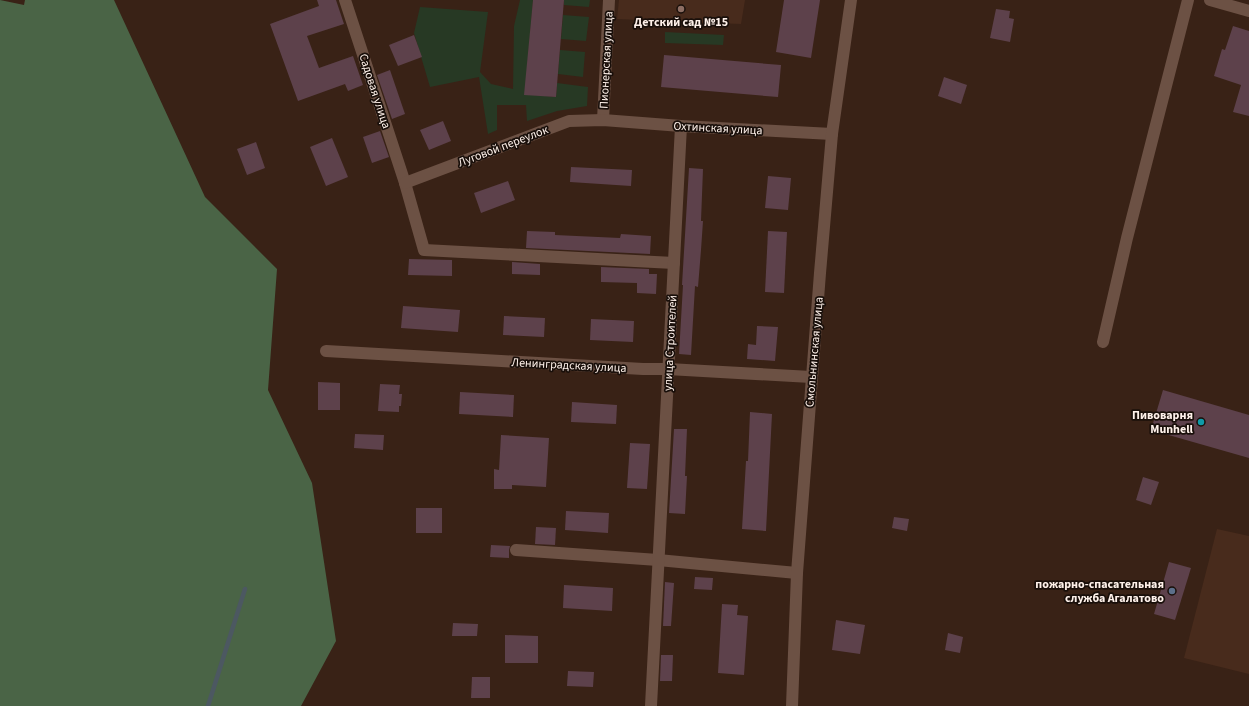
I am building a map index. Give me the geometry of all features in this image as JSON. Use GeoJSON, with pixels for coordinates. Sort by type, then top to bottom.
{"type":"FeatureCollection","features":[{"type":"Feature","properties":{"kind":"street","name":"Садовая улица"},"geometry":{"type":"LineString","coordinates":[[345,0],[405,183],[424,250],[674,263]]}},
{"type":"Feature","properties":{"kind":"street","name":"Пионерская улица"},"geometry":{"type":"LineString","coordinates":[[603,120],[609,0]]}},
{"type":"Feature","properties":{"kind":"street","name":"Смольнинская улица"},"geometry":{"type":"LineString","coordinates":[[792,706],[797,573],[811,377],[832,134],[851,0]]}},
{"type":"Feature","properties":{"kind":"street"},"geometry":{"type":"LineString","coordinates":[[1103,342],[1129,231],[1188,0]]}},
{"type":"Feature","properties":{"kind":"street"},"geometry":{"type":"LineString","coordinates":[[1210,0],[1249,11]]}},
{"type":"Feature","properties":{"kind":"street","name":"Луговой переулок"},"geometry":{"type":"LineString","coordinates":[[405,183],[569,121],[603,120]]}},
{"type":"Feature","properties":{"kind":"street","name":"Охтинская улица"},"geometry":{"type":"LineString","coordinates":[[603,120],[681,126],[832,134]]}},
{"type":"Feature","properties":{"kind":"street","name":"улица Строителей"},"geometry":{"type":"LineString","coordinates":[[651,706],[681,126]]}},
{"type":"Feature","properties":{"kind":"street","name":"Ленинградская улица"},"geometry":{"type":"LineString","coordinates":[[326,351],[811,377]]}},
{"type":"Feature","properties":{"kind":"street"},"geometry":{"type":"LineString","coordinates":[[516,550],[658,560],[797,573]]}},
{"type":"Feature","properties":{"kind":"shaded area","name":"Детский сад №15"},"geometry":{"type":"Polygon","coordinates":[[[619,0],[745,0],[741,24],[617,19],[619,0]]]}},
{"type":"Feature","properties":{"kind":"shaded area"},"geometry":{"type":"Polygon","coordinates":[[[1217,529],[1249,536],[1249,674],[1184,658],[1217,529]]]}},
{"type":"Feature","properties":{"kind":"green space"},"geometry":{"type":"Polygon","coordinates":[[[0,0],[24,5],[25,0],[114,0],[205,197],[277,269],[268,390],[312,483],[336,641],[301,706],[0,706],[0,0]]]}},
{"type":"Feature","properties":{"kind":"green space"},"geometry":{"type":"Polygon","coordinates":[[[520,0],[533,0],[525,94],[556,97],[557,83],[588,87],[587,106],[557,111],[527,121],[526,105],[497,105],[497,130],[488,134],[479,77],[430,87],[414,33],[420,7],[488,12],[480,72],[491,84],[513,89],[514,26],[520,0]]]}},
{"type":"Feature","properties":{"kind":"green space"},"geometry":{"type":"Polygon","coordinates":[[[564,0],[590,0],[589,7],[564,5],[564,0]]]}},
{"type":"Feature","properties":{"kind":"green space"},"geometry":{"type":"Polygon","coordinates":[[[563,15],[589,17],[586,41],[561,39],[563,15]]]}},
{"type":"Feature","properties":{"kind":"green space"},"geometry":{"type":"Polygon","coordinates":[[[665,32],[724,35],[723,45],[665,43],[665,32]]]}},
{"type":"Feature","properties":{"kind":"green space"},"geometry":{"type":"Polygon","coordinates":[[[560,50],[585,52],[583,77],[558,74],[560,50]]]}},
{"type":"Feature","properties":{"kind":"building"},"geometry":{"type":"Polygon","coordinates":[[[317,0],[336,0],[344,24],[307,36],[319,68],[353,56],[363,85],[348,91],[345,84],[298,101],[270,24],[319,6],[317,0]]]}},
{"type":"Feature","properties":{"kind":"building"},"geometry":{"type":"Polygon","coordinates":[[[533,0],[564,0],[556,97],[524,95],[533,0]]]}},
{"type":"Feature","properties":{"kind":"building"},"geometry":{"type":"Polygon","coordinates":[[[784,0],[820,0],[811,58],[776,52],[784,0]]]}},
{"type":"Feature","properties":{"kind":"building"},"geometry":{"type":"Polygon","coordinates":[[[996,9],[1010,11],[1009,18],[1014,19],[1010,42],[990,38],[996,9]]]}},
{"type":"Feature","properties":{"kind":"building"},"geometry":{"type":"Polygon","coordinates":[[[1233,26],[1249,31],[1249,116],[1233,112],[1241,85],[1214,76],[1222,49],[1225,50],[1233,26]]]}},
{"type":"Feature","properties":{"kind":"building"},"geometry":{"type":"Polygon","coordinates":[[[414,35],[422,57],[398,66],[389,45],[414,35]]]}},
{"type":"Feature","properties":{"kind":"building"},"geometry":{"type":"Polygon","coordinates":[[[664,55],[781,65],[778,97],[661,87],[664,55]]]}},
{"type":"Feature","properties":{"kind":"building"},"geometry":{"type":"Polygon","coordinates":[[[390,70],[405,114],[392,119],[377,75],[390,70]]]}},
{"type":"Feature","properties":{"kind":"building"},"geometry":{"type":"Polygon","coordinates":[[[944,77],[967,85],[961,104],[938,96],[944,77]]]}},
{"type":"Feature","properties":{"kind":"building"},"geometry":{"type":"Polygon","coordinates":[[[443,121],[451,141],[429,150],[420,130],[443,121]]]}},
{"type":"Feature","properties":{"kind":"building"},"geometry":{"type":"Polygon","coordinates":[[[380,131],[389,157],[372,163],[363,137],[380,131]]]}},
{"type":"Feature","properties":{"kind":"building"},"geometry":{"type":"Polygon","coordinates":[[[332,138],[348,177],[326,186],[310,147],[332,138]]]}},
{"type":"Feature","properties":{"kind":"building"},"geometry":{"type":"Polygon","coordinates":[[[256,142],[265,168],[247,175],[237,149],[256,142]]]}},
{"type":"Feature","properties":{"kind":"building"},"geometry":{"type":"Polygon","coordinates":[[[571,167],[632,170],[631,186],[570,182],[571,167]]]}},
{"type":"Feature","properties":{"kind":"building"},"geometry":{"type":"Polygon","coordinates":[[[689,168],[703,169],[701,221],[703,221],[698,287],[695,286],[691,355],[679,354],[689,168]]]}},
{"type":"Feature","properties":{"kind":"building"},"geometry":{"type":"Polygon","coordinates":[[[768,176],[791,178],[788,210],[765,208],[768,176]]]}},
{"type":"Feature","properties":{"kind":"building"},"geometry":{"type":"Polygon","coordinates":[[[508,181],[515,200],[481,213],[474,193],[508,181]]]}},
{"type":"Feature","properties":{"kind":"building"},"geometry":{"type":"Polygon","coordinates":[[[527,231],[555,232],[555,235],[620,238],[621,234],[651,236],[650,254],[526,248],[527,231]]]}},
{"type":"Feature","properties":{"kind":"building"},"geometry":{"type":"Polygon","coordinates":[[[768,231],[787,232],[784,293],[765,292],[768,231]]]}},
{"type":"Feature","properties":{"kind":"building"},"geometry":{"type":"Polygon","coordinates":[[[409,259],[452,260],[452,276],[408,275],[409,259]]]}},
{"type":"Feature","properties":{"kind":"building"},"geometry":{"type":"Polygon","coordinates":[[[512,262],[540,264],[540,275],[512,274],[512,262]]]}},
{"type":"Feature","properties":{"kind":"building"},"geometry":{"type":"Polygon","coordinates":[[[601,267],[649,269],[649,274],[657,274],[656,294],[637,293],[637,283],[601,282],[601,267]]]}},
{"type":"Feature","properties":{"kind":"building"},"geometry":{"type":"Polygon","coordinates":[[[403,306],[460,310],[458,332],[401,328],[403,306]]]}},
{"type":"Feature","properties":{"kind":"building"},"geometry":{"type":"Polygon","coordinates":[[[504,316],[545,318],[544,337],[503,335],[504,316]]]}},
{"type":"Feature","properties":{"kind":"building"},"geometry":{"type":"Polygon","coordinates":[[[591,319],[634,321],[633,342],[590,340],[591,319]]]}},
{"type":"Feature","properties":{"kind":"building"},"geometry":{"type":"Polygon","coordinates":[[[757,326],[778,327],[775,361],[747,359],[748,344],[756,345],[757,326]]]}},
{"type":"Feature","properties":{"kind":"building"},"geometry":{"type":"Polygon","coordinates":[[[318,382],[340,383],[340,410],[318,410],[318,382]]]}},
{"type":"Feature","properties":{"kind":"building"},"geometry":{"type":"Polygon","coordinates":[[[380,384],[400,385],[399,394],[402,394],[399,412],[378,411],[380,384]]]}},
{"type":"Feature","properties":{"kind":"building","name":"Пивоварня Munhell"},"geometry":{"type":"Polygon","coordinates":[[[1163,390],[1249,415],[1249,458],[1151,430],[1163,390]]]}},
{"type":"Feature","properties":{"kind":"building"},"geometry":{"type":"Polygon","coordinates":[[[460,392],[514,395],[513,417],[459,414],[460,392]]]}},
{"type":"Feature","properties":{"kind":"building"},"geometry":{"type":"Polygon","coordinates":[[[572,402],[617,405],[616,424],[571,422],[572,402]]]}},
{"type":"Feature","properties":{"kind":"building"},"geometry":{"type":"Polygon","coordinates":[[[750,412],[772,414],[766,531],[742,529],[746,461],[748,461],[750,412]]]}},
{"type":"Feature","properties":{"kind":"building"},"geometry":{"type":"Polygon","coordinates":[[[674,429],[687,429],[685,514],[669,513],[674,429]]]}},
{"type":"Feature","properties":{"kind":"building"},"geometry":{"type":"Polygon","coordinates":[[[355,434],[384,435],[383,450],[354,448],[355,434]]]}},
{"type":"Feature","properties":{"kind":"building"},"geometry":{"type":"Polygon","coordinates":[[[501,435],[549,438],[546,487],[512,485],[512,489],[494,489],[494,469],[499,470],[501,435]]]}},
{"type":"Feature","properties":{"kind":"building"},"geometry":{"type":"Polygon","coordinates":[[[630,443],[650,444],[647,489],[627,488],[630,443]]]}},
{"type":"Feature","properties":{"kind":"building"},"geometry":{"type":"Polygon","coordinates":[[[1143,477],[1159,482],[1151,505],[1136,500],[1143,477]]]}},
{"type":"Feature","properties":{"kind":"building"},"geometry":{"type":"Polygon","coordinates":[[[416,508],[442,508],[442,533],[416,533],[416,508]]]}},
{"type":"Feature","properties":{"kind":"building"},"geometry":{"type":"Polygon","coordinates":[[[566,511],[609,513],[608,533],[565,530],[566,511]]]}},
{"type":"Feature","properties":{"kind":"building"},"geometry":{"type":"Polygon","coordinates":[[[894,517],[909,519],[907,531],[892,528],[894,517]]]}},
{"type":"Feature","properties":{"kind":"building"},"geometry":{"type":"Polygon","coordinates":[[[536,527],[556,528],[555,545],[535,544],[536,527]]]}},
{"type":"Feature","properties":{"kind":"building"},"geometry":{"type":"Polygon","coordinates":[[[491,545],[510,546],[509,558],[490,557],[491,545]]]}},
{"type":"Feature","properties":{"kind":"building","name":"пожарно-спасательная служба Агалатово"},"geometry":{"type":"Polygon","coordinates":[[[1169,562],[1191,568],[1175,620],[1154,614],[1169,562]]]}},
{"type":"Feature","properties":{"kind":"building"},"geometry":{"type":"Polygon","coordinates":[[[695,577],[713,578],[712,590],[694,589],[695,577]]]}},
{"type":"Feature","properties":{"kind":"building"},"geometry":{"type":"Polygon","coordinates":[[[665,582],[674,583],[671,626],[663,626],[665,582]]]}},
{"type":"Feature","properties":{"kind":"building"},"geometry":{"type":"Polygon","coordinates":[[[564,585],[613,588],[612,611],[563,608],[564,585]]]}},
{"type":"Feature","properties":{"kind":"building"},"geometry":{"type":"Polygon","coordinates":[[[722,604],[738,605],[737,615],[748,616],[744,675],[718,673],[722,604]]]}},
{"type":"Feature","properties":{"kind":"building"},"geometry":{"type":"Polygon","coordinates":[[[836,620],[865,625],[860,654],[832,650],[836,620]]]}},
{"type":"Feature","properties":{"kind":"building"},"geometry":{"type":"Polygon","coordinates":[[[453,623],[478,624],[477,636],[452,636],[453,623]]]}},
{"type":"Feature","properties":{"kind":"building"},"geometry":{"type":"Polygon","coordinates":[[[948,633],[963,637],[960,653],[945,650],[948,633]]]}},
{"type":"Feature","properties":{"kind":"building"},"geometry":{"type":"Polygon","coordinates":[[[505,635],[538,636],[538,663],[505,663],[505,635]]]}},
{"type":"Feature","properties":{"kind":"building"},"geometry":{"type":"Polygon","coordinates":[[[661,655],[673,655],[672,681],[660,681],[661,655]]]}},
{"type":"Feature","properties":{"kind":"building"},"geometry":{"type":"Polygon","coordinates":[[[568,671],[594,672],[593,687],[567,686],[568,671]]]}},
{"type":"Feature","properties":{"kind":"building"},"geometry":{"type":"Polygon","coordinates":[[[472,677],[490,677],[490,698],[471,698],[472,677]]]}},
{"type":"Feature","properties":{"kind":"waterway"},"geometry":{"type":"LineString","coordinates":[[208,706],[245,589]]}},
{"type":"Feature","properties":{"kind":"place","name":"Детский сад №15"},"geometry":{"type":"Point","coordinates":[681,9]}},
{"type":"Feature","properties":{"kind":"place","name":"Пивоварня Munhell"},"geometry":{"type":"Point","coordinates":[1201,422]}},
{"type":"Feature","properties":{"kind":"place","name":"пожарно-спасательная служба Агалатово"},"geometry":{"type":"Point","coordinates":[1172,591]}}]}
